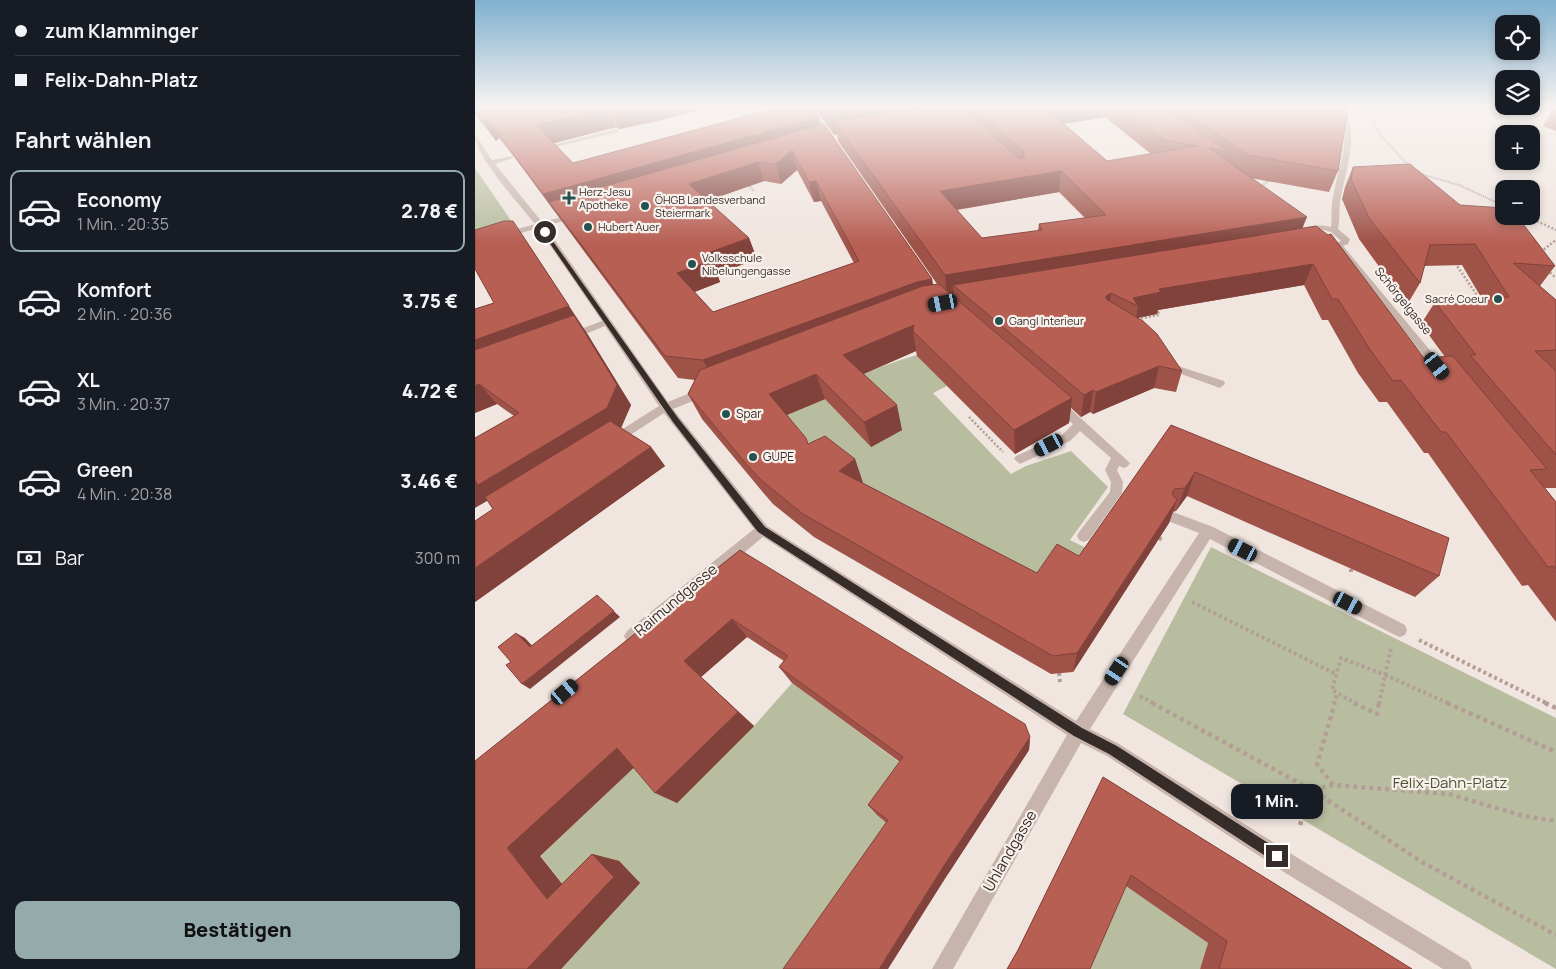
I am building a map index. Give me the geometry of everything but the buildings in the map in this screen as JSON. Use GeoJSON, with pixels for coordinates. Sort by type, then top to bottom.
{"type":"FeatureCollection","features":[{"type":"Feature","properties":{"kind":"street"},"geometry":{"type":"LineString","coordinates":[[485,153],[540,226],[666,407],[761,530],[1078,732],[1113,750],[1294,867],[1462,969]]}},
{"type":"Feature","properties":{"kind":"street"},"geometry":{"type":"LineString","coordinates":[[1334,230],[1336,224],[1336,204],[1347,153]]}},
{"type":"Feature","properties":{"kind":"street"},"geometry":{"type":"LineString","coordinates":[[491,163],[511,157]]}},
{"type":"Feature","properties":{"kind":"street"},"geometry":{"type":"LineString","coordinates":[[475,244],[583,213]]}},
{"type":"Feature","properties":{"kind":"street"},"geometry":{"type":"LineString","coordinates":[[1300,225],[1310,230],[1320,227],[1334,230],[1346,239],[1345,242],[1338,246],[1325,246],[1313,241],[1307,235],[1310,230]]}},
{"type":"Feature","properties":{"kind":"street"},"geometry":{"type":"LineString","coordinates":[[1301,245],[1313,241]]}},
{"type":"Feature","properties":{"kind":"street","name":"Schörgelgasse"},"geometry":{"type":"LineString","coordinates":[[1338,246],[1348,254],[1445,376]]}},
{"type":"Feature","properties":{"kind":"street"},"geometry":{"type":"LineString","coordinates":[[557,341],[608,322]]}},
{"type":"Feature","properties":{"kind":"street"},"geometry":{"type":"LineString","coordinates":[[1162,354],[1174,368],[1220,384]]}},
{"type":"Feature","properties":{"kind":"street"},"geometry":{"type":"LineString","coordinates":[[600,449],[666,407],[716,388]]}},
{"type":"Feature","properties":{"kind":"street"},"geometry":{"type":"LineString","coordinates":[[1048,395],[1120,460],[1111,470],[1117,482],[1115,493],[1084,536]]}},
{"type":"Feature","properties":{"kind":"street"},"geometry":{"type":"LineString","coordinates":[[1020,460],[1066,438],[1080,424]]}},
{"type":"Feature","properties":{"kind":"street"},"geometry":{"type":"LineString","coordinates":[[1173,517],[1208,532],[1400,630]]}},
{"type":"Feature","properties":{"kind":"street","name":"Raimundgasse"},"geometry":{"type":"LineString","coordinates":[[618,648],[761,530]]}},
{"type":"Feature","properties":{"kind":"street"},"geometry":{"type":"LineString","coordinates":[[1078,732],[1208,532]]}},
{"type":"Feature","properties":{"kind":"street","name":"Uhlandgasse"},"geometry":{"type":"LineString","coordinates":[[942,969],[1078,732]]}},
{"type":"Feature","properties":{"kind":"path"},"geometry":{"type":"LineString","coordinates":[[1398,153],[1411,167]]}},
{"type":"Feature","properties":{"kind":"path"},"geometry":{"type":"LineString","coordinates":[[1417,173],[1438,177],[1495,202]]}},
{"type":"Feature","properties":{"kind":"path"},"geometry":{"type":"LineString","coordinates":[[1262,186],[1268,181]]}},
{"type":"Feature","properties":{"kind":"path"},"geometry":{"type":"LineString","coordinates":[[749,186],[755,191]]}},
{"type":"Feature","properties":{"kind":"path"},"geometry":{"type":"LineString","coordinates":[[1540,223],[1556,230]]}},
{"type":"Feature","properties":{"kind":"path"},"geometry":{"type":"LineString","coordinates":[[1543,258],[1543,250],[1556,240]]}},
{"type":"Feature","properties":{"kind":"path"},"geometry":{"type":"LineString","coordinates":[[1454,261],[1479,301],[1489,302]]}},
{"type":"Feature","properties":{"kind":"path"},"geometry":{"type":"LineString","coordinates":[[1544,267],[1556,278]]}},
{"type":"Feature","properties":{"kind":"path"},"geometry":{"type":"LineString","coordinates":[[1134,320],[1159,315],[1158,310]]}},
{"type":"Feature","properties":{"kind":"path"},"geometry":{"type":"LineString","coordinates":[[1192,602],[1336,674]]}},
{"type":"Feature","properties":{"kind":"path"},"geometry":{"type":"LineString","coordinates":[[1400,630],[1556,708]]}},
{"type":"Feature","properties":{"kind":"path"},"geometry":{"type":"LineString","coordinates":[[1386,675],[1377,714],[1332,690],[1341,658],[1386,675],[1556,752]]}},
{"type":"Feature","properties":{"kind":"path"},"geometry":{"type":"LineString","coordinates":[[1059,674],[1060,682]]}},
{"type":"Feature","properties":{"kind":"path"},"geometry":{"type":"LineString","coordinates":[[1333,785],[1317,764],[1337,694]]}},
{"type":"Feature","properties":{"kind":"path"},"geometry":{"type":"LineString","coordinates":[[1140,696],[1312,790],[1423,862],[1556,935]]}},
{"type":"Feature","properties":{"kind":"path"},"geometry":{"type":"LineString","coordinates":[[1312,790],[1333,785],[1449,794],[1524,816],[1556,821]]}},
{"type":"Feature","properties":{"kind":"path"},"geometry":{"type":"LineString","coordinates":[[1300,825],[1312,790]]}},
{"type":"Feature","properties":{"kind":"green space"},"geometry":{"type":"Polygon","coordinates":[[[475,168],[512,222],[475,238],[475,168]]]}},
{"type":"Feature","properties":{"kind":"green space"},"geometry":{"type":"Polygon","coordinates":[[[917,355],[947,386],[933,393],[1011,474],[1026,466],[1071,451],[1108,487],[1070,540],[1094,552],[1047,578],[996,572],[781,429],[790,404],[917,355]]]}},
{"type":"Feature","properties":{"kind":"green space","name":"Felix-Dahn-Platz"},"geometry":{"type":"Polygon","coordinates":[[[1211,547],[1556,718],[1556,969],[1123,714],[1211,547]]]}},
{"type":"Feature","properties":{"kind":"green space"},"geometry":{"type":"Polygon","coordinates":[[[792,683],[910,770],[896,829],[799,969],[561,969],[578,904],[540,855],[641,761],[754,726],[792,683]]]}},
{"type":"Feature","properties":{"kind":"green space"},"geometry":{"type":"Polygon","coordinates":[[[1121,882],[1208,943],[1200,969],[1083,969],[1121,882]]]}},
{"type":"Feature","properties":{"kind":"place","name":"Herz-Jesu Apotheke"},"geometry":{"type":"Point","coordinates":[569,198]}},
{"type":"Feature","properties":{"kind":"place","name":"ÖHGB Landesverband Steiermark"},"geometry":{"type":"Point","coordinates":[645,206]}},
{"type":"Feature","properties":{"kind":"place","name":"Hubert Auer"},"geometry":{"type":"Point","coordinates":[588,227]}},
{"type":"Feature","properties":{"kind":"place","name":"Volksschule Nibelungengasse"},"geometry":{"type":"Point","coordinates":[692,264]}},
{"type":"Feature","properties":{"kind":"place","name":"Sacré Coeur"},"geometry":{"type":"Point","coordinates":[1498,299]}},
{"type":"Feature","properties":{"kind":"place","name":"Gangl Interieur"},"geometry":{"type":"Point","coordinates":[999,321]}},
{"type":"Feature","properties":{"kind":"place","name":"Spar"},"geometry":{"type":"Point","coordinates":[726,414]}},
{"type":"Feature","properties":{"kind":"place","name":"GUPE"},"geometry":{"type":"Point","coordinates":[753,457]}},
{"type":"Feature","properties":{"kind":"route"},"geometry":{"type":"LineString","coordinates":[[545,232],[675,420],[761,530],[1078,732],[1113,750],[1277,856]]}}]}
